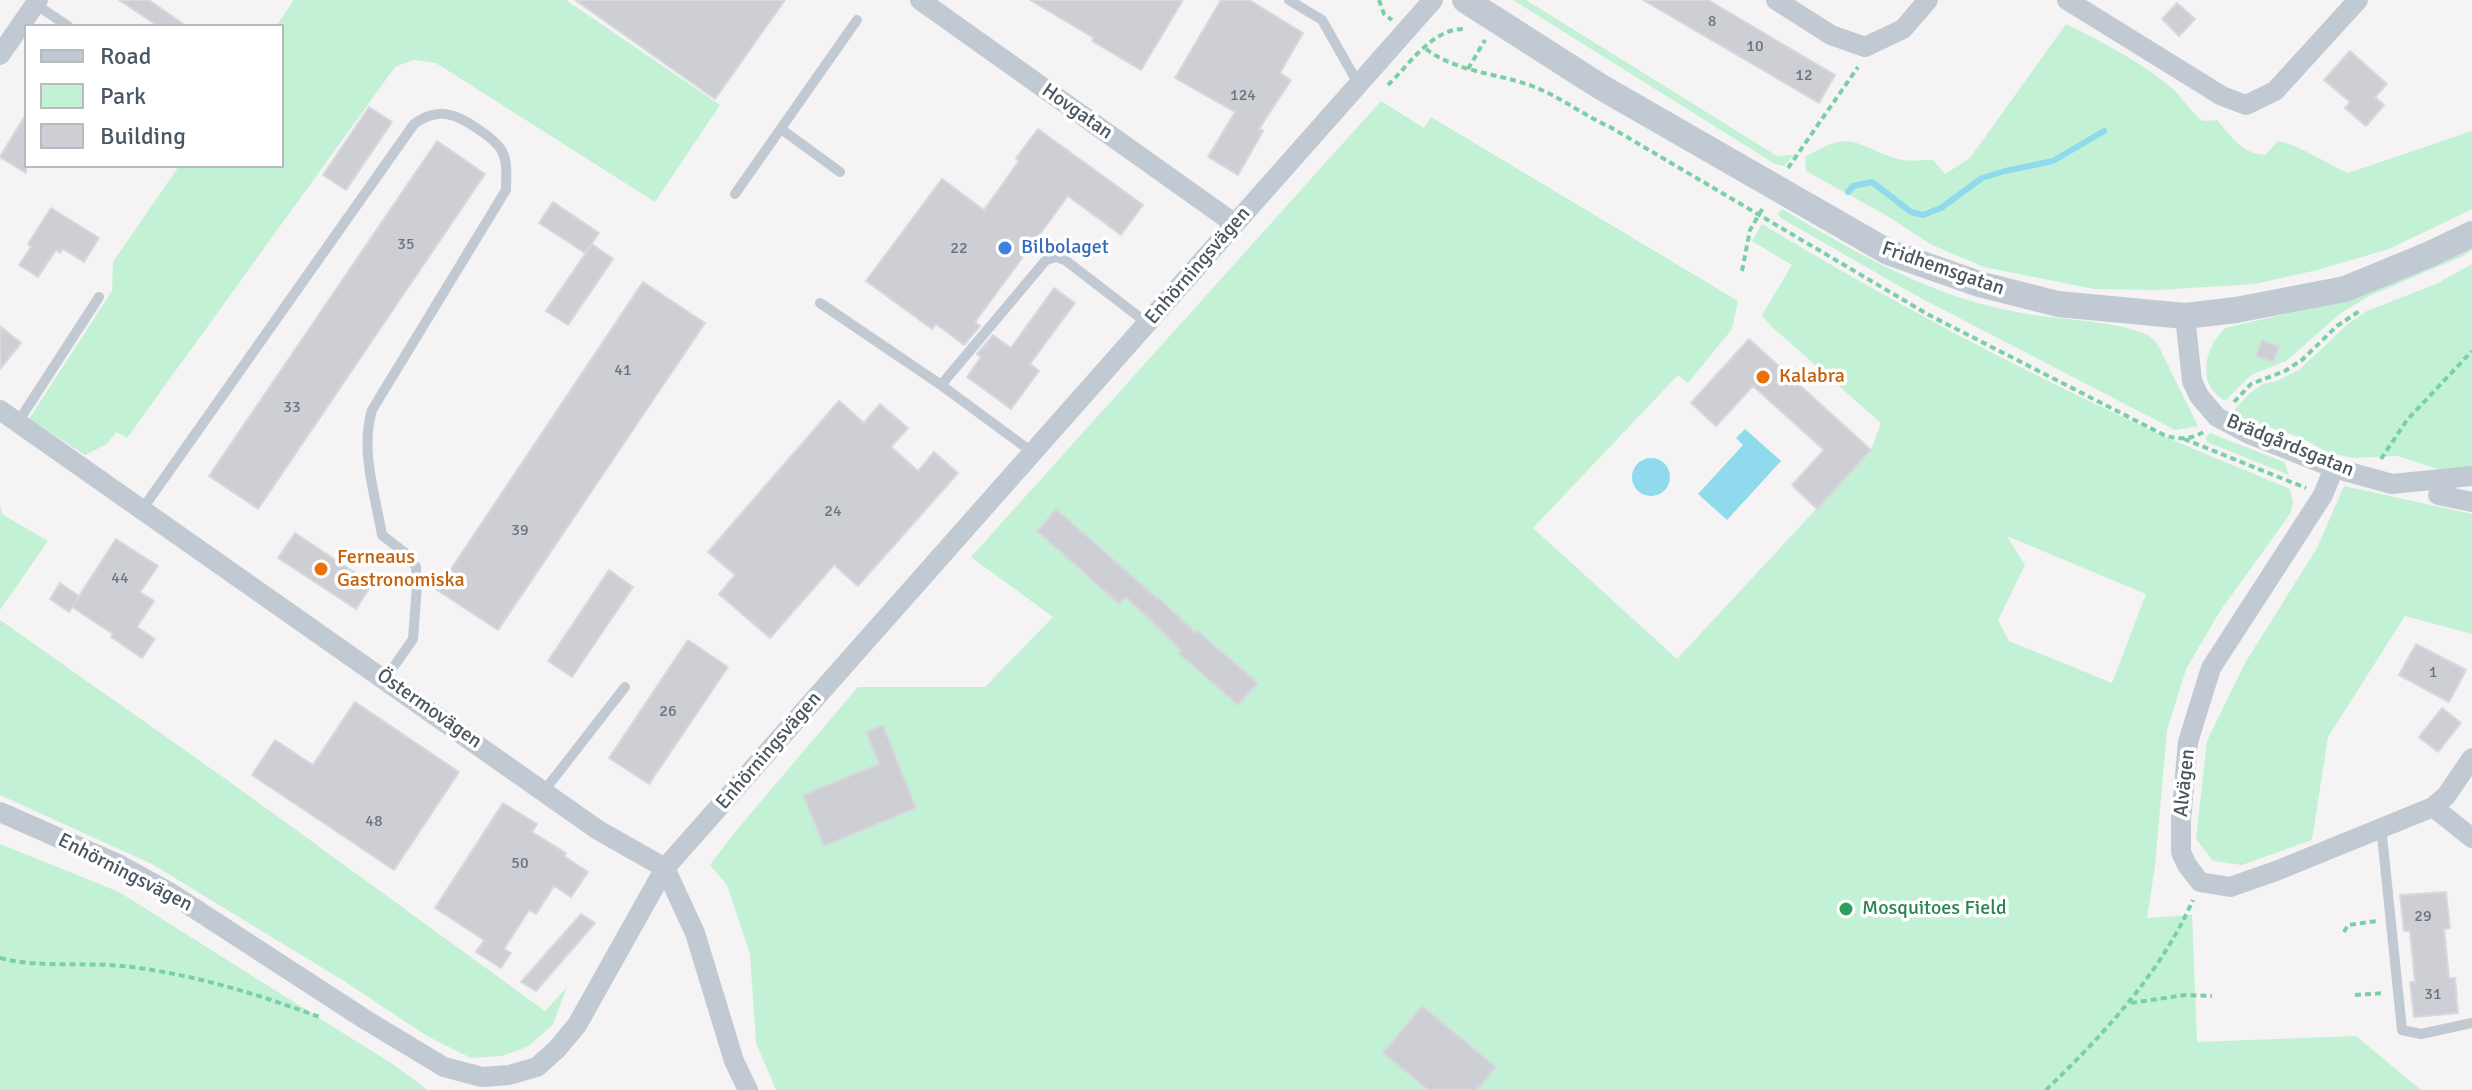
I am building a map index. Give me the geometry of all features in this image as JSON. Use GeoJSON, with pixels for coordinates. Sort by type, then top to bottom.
{"type":"FeatureCollection","features":[{"type":"Feature","properties":{"kind":"street","name":"Hovgatan"},"geometry":{"type":"LineString","coordinates":[[920,0],[1235,224]]}},
{"type":"Feature","properties":{"kind":"street","name":"Enhörningsvägen"},"geometry":{"type":"LineString","coordinates":[[0,812],[120,865],[169,892],[444,1067],[482,1077],[509,1075],[537,1067],[577,1025],[665,868],[1433,0]]}},
{"type":"Feature","properties":{"kind":"street","name":"Fridhemsgatan"},"geometry":{"type":"LineString","coordinates":[[1465,0],[1601,87],[1888,252],[1979,284],[2058,304],[2185,316],[2236,310],[2345,289],[2472,234]]}},
{"type":"Feature","properties":{"kind":"street"},"geometry":{"type":"LineString","coordinates":[[1776,0],[1831,35],[1865,47],[1903,29],[1928,0]]}},
{"type":"Feature","properties":{"kind":"street"},"geometry":{"type":"LineString","coordinates":[[2067,0],[2222,96],[2246,105],[2275,91],[2358,0]]}},
{"type":"Feature","properties":{"kind":"street"},"geometry":{"type":"LineString","coordinates":[[0,55],[37,2]]}},
{"type":"Feature","properties":{"kind":"street","name":"Brädgårdsgatan"},"geometry":{"type":"LineString","coordinates":[[2185,316],[2192,381],[2209,411],[2249,434],[2334,468],[2392,483],[2472,476]]}},
{"type":"Feature","properties":{"kind":"street","name":"Östermovägen"},"geometry":{"type":"LineString","coordinates":[[0,410],[598,830],[665,868]]}},
{"type":"Feature","properties":{"kind":"street","name":"Alvägen"},"geometry":{"type":"LineString","coordinates":[[2200,882],[2181,852],[2181,820],[2188,742],[2211,668],[2323,495],[2334,468]]}},
{"type":"Feature","properties":{"kind":"street"},"geometry":{"type":"LineString","coordinates":[[2438,495],[2472,502]]}},
{"type":"Feature","properties":{"kind":"street"},"geometry":{"type":"LineString","coordinates":[[2200,882],[2230,887],[2433,807],[2446,796],[2472,758]]}},
{"type":"Feature","properties":{"kind":"street"},"geometry":{"type":"LineString","coordinates":[[2433,807],[2472,838]]}},
{"type":"Feature","properties":{"kind":"street"},"geometry":{"type":"LineString","coordinates":[[665,868],[695,933],[734,1061],[748,1090]]}},
{"type":"Feature","properties":{"kind":"lane"},"geometry":{"type":"LineString","coordinates":[[1289,0],[1322,20],[1359,85]]}},
{"type":"Feature","properties":{"kind":"lane"},"geometry":{"type":"LineString","coordinates":[[37,2],[65,24]]}},
{"type":"Feature","properties":{"kind":"lane"},"geometry":{"type":"LineString","coordinates":[[735,194],[857,20]]}},
{"type":"Feature","properties":{"kind":"lane"},"geometry":{"type":"LineString","coordinates":[[141,511],[414,124],[438,113],[451,113],[462,118],[501,150],[505,161],[506,190],[372,410],[367,428],[368,457],[382,535],[405,553],[416,567],[413,639],[385,679]]}},
{"type":"Feature","properties":{"kind":"lane"},"geometry":{"type":"LineString","coordinates":[[781,129],[840,172]]}},
{"type":"Feature","properties":{"kind":"lane"},"geometry":{"type":"LineString","coordinates":[[941,385],[1046,260],[1056,257],[1065,260],[1147,323]]}},
{"type":"Feature","properties":{"kind":"lane"},"geometry":{"type":"LineString","coordinates":[[18,422],[99,297]]}},
{"type":"Feature","properties":{"kind":"lane"},"geometry":{"type":"LineString","coordinates":[[820,303],[941,385],[1032,452]]}},
{"type":"Feature","properties":{"kind":"lane"},"geometry":{"type":"LineString","coordinates":[[544,791],[625,687]]}},
{"type":"Feature","properties":{"kind":"lane"},"geometry":{"type":"LineString","coordinates":[[2381,826],[2402,1030],[2421,1034],[2447,1031],[2472,1023]]}},
{"type":"Feature","properties":{"kind":"path"},"geometry":{"type":"LineString","coordinates":[[1425,49],[1446,31],[1456,28],[1477,32],[1486,37],[1468,69]]}},
{"type":"Feature","properties":{"kind":"path"},"geometry":{"type":"LineString","coordinates":[[1784,173],[1863,60],[1865,47]]}},
{"type":"Feature","properties":{"kind":"path"},"geometry":{"type":"LineString","coordinates":[[1742,271],[1750,230],[1759,215]]}},
{"type":"Feature","properties":{"kind":"path"},"geometry":{"type":"LineString","coordinates":[[2392,483],[2384,453],[2407,420],[2472,351]]}},
{"type":"Feature","properties":{"kind":"path"},"geometry":{"type":"LineString","coordinates":[[2182,439],[2323,495]]}},
{"type":"Feature","properties":{"kind":"path"},"geometry":{"type":"LineString","coordinates":[[2046,1090],[2129,1004],[2179,931],[2200,882]]}},
{"type":"Feature","properties":{"kind":"path"},"geometry":{"type":"LineString","coordinates":[[2344,932],[2348,925],[2391,920]]}},
{"type":"Feature","properties":{"kind":"path"},"geometry":{"type":"LineString","coordinates":[[0,958],[21,963],[121,966],[183,975],[334,1022]]}},
{"type":"Feature","properties":{"kind":"path"},"geometry":{"type":"LineString","coordinates":[[2355,995],[2398,992]]}},
{"type":"Feature","properties":{"kind":"path"},"geometry":{"type":"LineString","coordinates":[[2129,1004],[2185,995],[2212,996]]}},
{"type":"Feature","properties":{"kind":"green space"},"geometry":{"type":"Polygon","coordinates":[[[294,0],[566,0],[720,105],[655,202],[436,63],[413,60],[395,67],[127,438],[116,432],[107,444],[85,455],[29,419],[112,291],[113,262],[178,168],[284,168],[284,24],[277,24],[294,0]]]}},
{"type":"Feature","properties":{"kind":"green space"},"geometry":{"type":"Polygon","coordinates":[[[1513,0],[1526,0],[1777,156],[1794,155],[1784,166],[1775,164],[1513,0]]]}},
{"type":"Feature","properties":{"kind":"green space"},"geometry":{"type":"Polygon","coordinates":[[[2066,24],[2150,71],[2173,89],[2203,121],[2217,120],[2238,143],[2257,154],[2265,155],[2278,141],[2348,173],[2472,131],[2472,209],[2389,249],[2255,284],[2159,290],[2094,289],[1984,267],[1932,245],[1884,214],[1806,171],[1805,157],[1842,141],[1899,159],[1933,160],[1945,174],[1970,158],[2066,24]]]}},
{"type":"Feature","properties":{"kind":"green space"},"geometry":{"type":"Polygon","coordinates":[[[1381,101],[1424,128],[1431,117],[1738,301],[1732,329],[1688,383],[1678,375],[1533,528],[1677,659],[1871,450],[1881,423],[1762,315],[1792,265],[1752,241],[1762,224],[1855,279],[1998,356],[2162,435],[2290,489],[2293,502],[2290,514],[2220,611],[2186,669],[2167,730],[2155,866],[2147,918],[2192,915],[2197,1042],[2356,1036],[2421,1090],[776,1090],[756,1043],[750,954],[727,885],[710,865],[858,687],[985,687],[1053,617],[971,557],[1381,101]],[[2007,536],[2025,565],[1998,620],[2009,641],[2112,683],[2146,594],[2007,536]]]}},
{"type":"Feature","properties":{"kind":"green space"},"geometry":{"type":"Polygon","coordinates":[[[1782,209],[1900,274],[1962,298],[2028,314],[2113,325],[2144,333],[2159,347],[2198,426],[2175,430],[1915,295],[1779,217],[1782,209]]]}},
{"type":"Feature","properties":{"kind":"green space"},"geometry":{"type":"Polygon","coordinates":[[[2472,246],[2472,250],[2463,256],[2369,296],[2341,313],[2286,361],[2251,375],[2225,401],[2210,385],[2206,365],[2208,355],[2225,328],[2338,302],[2472,246]]]}},
{"type":"Feature","properties":{"kind":"green space"},"geometry":{"type":"Polygon","coordinates":[[[2472,264],[2472,469],[2446,472],[2398,456],[2352,458],[2327,452],[2302,438],[2236,416],[2235,409],[2250,393],[2263,384],[2299,370],[2348,324],[2367,311],[2436,284],[2472,264]]]}},
{"type":"Feature","properties":{"kind":"green space"},"geometry":{"type":"Polygon","coordinates":[[[2210,433],[2284,462],[2289,475],[2207,442],[2210,433]]]}},
{"type":"Feature","properties":{"kind":"green space"},"geometry":{"type":"Polygon","coordinates":[[[2344,486],[2472,514],[2472,634],[2405,616],[2328,737],[2312,840],[2242,865],[2213,861],[2196,839],[2207,741],[2245,663],[2317,548],[2344,486]]]}},
{"type":"Feature","properties":{"kind":"green space"},"geometry":{"type":"Polygon","coordinates":[[[0,505],[2,514],[48,541],[0,610],[0,505]]]}},
{"type":"Feature","properties":{"kind":"green space"},"geometry":{"type":"Polygon","coordinates":[[[0,620],[230,782],[545,1011],[567,987],[553,1024],[529,1046],[502,1056],[471,1058],[427,1036],[344,981],[152,864],[0,795],[0,620]]]}},
{"type":"Feature","properties":{"kind":"green space"},"geometry":{"type":"Polygon","coordinates":[[[0,844],[119,892],[394,1065],[428,1090],[0,1090],[0,844]]]}},
{"type":"Feature","properties":{"kind":"water"},"geometry":{"type":"Polygon","coordinates":[[[1745,429],[1781,461],[1727,520],[1698,494],[1743,445],[1736,438],[1745,429]]]}},
{"type":"Feature","properties":{"kind":"water"},"geometry":{"type":"Polygon","coordinates":[[[1651,458],[1665,463],[1670,477],[1665,491],[1651,496],[1637,491],[1632,477],[1637,463],[1651,458]]]}},
{"type":"Feature","properties":{"kind":"building"},"geometry":{"type":"Polygon","coordinates":[[[119,0],[149,0],[183,24],[155,24],[119,0]]]}},
{"type":"Feature","properties":{"kind":"building"},"geometry":{"type":"Polygon","coordinates":[[[575,0],[785,0],[715,99],[575,0]]]}},
{"type":"Feature","properties":{"kind":"building"},"geometry":{"type":"Polygon","coordinates":[[[1030,0],[1183,0],[1141,70],[1030,0]]]}},
{"type":"Feature","properties":{"kind":"building"},"geometry":{"type":"Polygon","coordinates":[[[1221,0],[1249,0],[1303,33],[1280,73],[1291,80],[1259,129],[1263,131],[1238,175],[1208,157],[1235,112],[1175,78],[1221,0]]]}},
{"type":"Feature","properties":{"kind":"building"},"geometry":{"type":"Polygon","coordinates":[[[1643,0],[1708,0],[1835,75],[1819,103],[1643,0]]]}},
{"type":"Feature","properties":{"kind":"building"},"geometry":{"type":"Polygon","coordinates":[[[2177,3],[2195,19],[2179,36],[2162,19],[2177,3]]]}},
{"type":"Feature","properties":{"kind":"building"},"geometry":{"type":"Polygon","coordinates":[[[2350,51],[2387,84],[2375,97],[2384,105],[2366,126],[2345,108],[2350,102],[2324,80],[2350,51]]]}},
{"type":"Feature","properties":{"kind":"building"},"geometry":{"type":"Polygon","coordinates":[[[369,107],[392,122],[346,190],[323,175],[369,107]]]}},
{"type":"Feature","properties":{"kind":"building"},"geometry":{"type":"Polygon","coordinates":[[[24,117],[26,173],[0,157],[24,117]]]}},
{"type":"Feature","properties":{"kind":"building"},"geometry":{"type":"Polygon","coordinates":[[[1038,129],[1143,205],[1121,235],[1068,196],[975,322],[980,326],[964,345],[936,324],[932,329],[866,281],[942,179],[984,210],[1038,129]]]}},
{"type":"Feature","properties":{"kind":"building"},"geometry":{"type":"Polygon","coordinates":[[[437,141],[485,174],[258,509],[209,476],[437,141]]]}},
{"type":"Feature","properties":{"kind":"building"},"geometry":{"type":"Polygon","coordinates":[[[553,202],[599,233],[585,253],[539,223],[553,202]]]}},
{"type":"Feature","properties":{"kind":"building"},"geometry":{"type":"Polygon","coordinates":[[[51,208],[99,238],[84,262],[63,249],[60,253],[56,250],[38,277],[19,265],[31,247],[28,244],[51,208]]]}},
{"type":"Feature","properties":{"kind":"building"},"geometry":{"type":"Polygon","coordinates":[[[592,244],[613,259],[568,325],[546,311],[592,244]]]}},
{"type":"Feature","properties":{"kind":"building"},"geometry":{"type":"Polygon","coordinates":[[[643,282],[705,323],[498,630],[437,590],[643,282]]]}},
{"type":"Feature","properties":{"kind":"building"},"geometry":{"type":"Polygon","coordinates":[[[1054,288],[1075,303],[1030,364],[1039,371],[1011,409],[967,377],[981,357],[977,354],[993,335],[1011,348],[1054,288]]]}},
{"type":"Feature","properties":{"kind":"building"},"geometry":{"type":"Polygon","coordinates":[[[0,326],[21,343],[0,369],[0,326]]]}},
{"type":"Feature","properties":{"kind":"building"},"geometry":{"type":"Polygon","coordinates":[[[1749,339],[1871,450],[1817,509],[1792,485],[1824,450],[1753,386],[1716,426],[1691,403],[1749,339]]]}},
{"type":"Feature","properties":{"kind":"building"},"geometry":{"type":"Polygon","coordinates":[[[2262,340],[2279,347],[2273,362],[2256,356],[2262,340]]]}},
{"type":"Feature","properties":{"kind":"building"},"geometry":{"type":"Polygon","coordinates":[[[839,401],[864,423],[880,404],[908,428],[891,447],[918,471],[934,452],[958,473],[858,586],[834,565],[770,638],[719,594],[735,575],[708,552],[839,401]]]}},
{"type":"Feature","properties":{"kind":"building"},"geometry":{"type":"Polygon","coordinates":[[[1056,509],[1196,633],[1198,631],[1258,683],[1238,705],[1178,653],[1181,650],[1126,597],[1119,604],[1037,531],[1056,509]]]}},
{"type":"Feature","properties":{"kind":"building"},"geometry":{"type":"Polygon","coordinates":[[[295,533],[372,584],[356,609],[278,558],[295,533]]]}},
{"type":"Feature","properties":{"kind":"building"},"geometry":{"type":"Polygon","coordinates":[[[116,539],[158,566],[140,592],[154,601],[137,627],[155,639],[142,658],[72,607],[116,539]]]}},
{"type":"Feature","properties":{"kind":"building"},"geometry":{"type":"Polygon","coordinates":[[[609,570],[633,587],[572,677],[548,661],[609,570]]]}},
{"type":"Feature","properties":{"kind":"building"},"geometry":{"type":"Polygon","coordinates":[[[60,583],[79,596],[69,612],[50,599],[60,583]]]}},
{"type":"Feature","properties":{"kind":"building"},"geometry":{"type":"Polygon","coordinates":[[[688,640],[728,667],[649,784],[609,758],[688,640]]]}},
{"type":"Feature","properties":{"kind":"building"},"geometry":{"type":"Polygon","coordinates":[[[2416,644],[2466,670],[2449,702],[2399,675],[2416,644]]]}},
{"type":"Feature","properties":{"kind":"building"},"geometry":{"type":"Polygon","coordinates":[[[355,702],[459,772],[394,870],[252,775],[275,740],[313,765],[355,702]]]}},
{"type":"Feature","properties":{"kind":"building"},"geometry":{"type":"Polygon","coordinates":[[[2442,708],[2461,723],[2438,752],[2419,737],[2442,708]]]}},
{"type":"Feature","properties":{"kind":"building"},"geometry":{"type":"Polygon","coordinates":[[[883,725],[916,808],[824,846],[803,795],[879,764],[866,732],[883,725]]]}},
{"type":"Feature","properties":{"kind":"building"},"geometry":{"type":"Polygon","coordinates":[[[503,803],[537,824],[532,832],[566,853],[564,856],[588,872],[571,897],[554,886],[536,914],[529,910],[504,949],[511,953],[501,968],[476,952],[484,940],[435,908],[503,803]]]}},
{"type":"Feature","properties":{"kind":"building"},"geometry":{"type":"Polygon","coordinates":[[[2446,892],[2450,928],[2444,929],[2449,978],[2455,978],[2458,1013],[2414,1017],[2410,982],[2415,982],[2410,931],[2404,931],[2400,895],[2446,892]]]}},
{"type":"Feature","properties":{"kind":"building"},"geometry":{"type":"Polygon","coordinates":[[[581,914],[595,923],[536,991],[521,982],[581,914]]]}},
{"type":"Feature","properties":{"kind":"building"},"geometry":{"type":"Polygon","coordinates":[[[1422,1006],[1496,1067],[1477,1090],[1428,1090],[1383,1053],[1422,1006]]]}},
{"type":"Feature","properties":{"kind":"waterway"},"geometry":{"type":"LineString","coordinates":[[1848,192],[1853,186],[1872,182],[1911,212],[1923,215],[1941,208],[1982,178],[2053,161],[2104,131]]}},
{"type":"Feature","properties":{"kind":"place","name":"Bilbolaget"},"geometry":{"type":"Point","coordinates":[1005,248]}},
{"type":"Feature","properties":{"kind":"place","name":"Kalabra"},"geometry":{"type":"Point","coordinates":[1763,377]}},
{"type":"Feature","properties":{"kind":"place","name":"Ferneaus Gastronomiska"},"geometry":{"type":"Point","coordinates":[321,569]}},
{"type":"Feature","properties":{"kind":"place","name":"Mosquitoes Field"},"geometry":{"type":"Point","coordinates":[1846,909]}}]}
